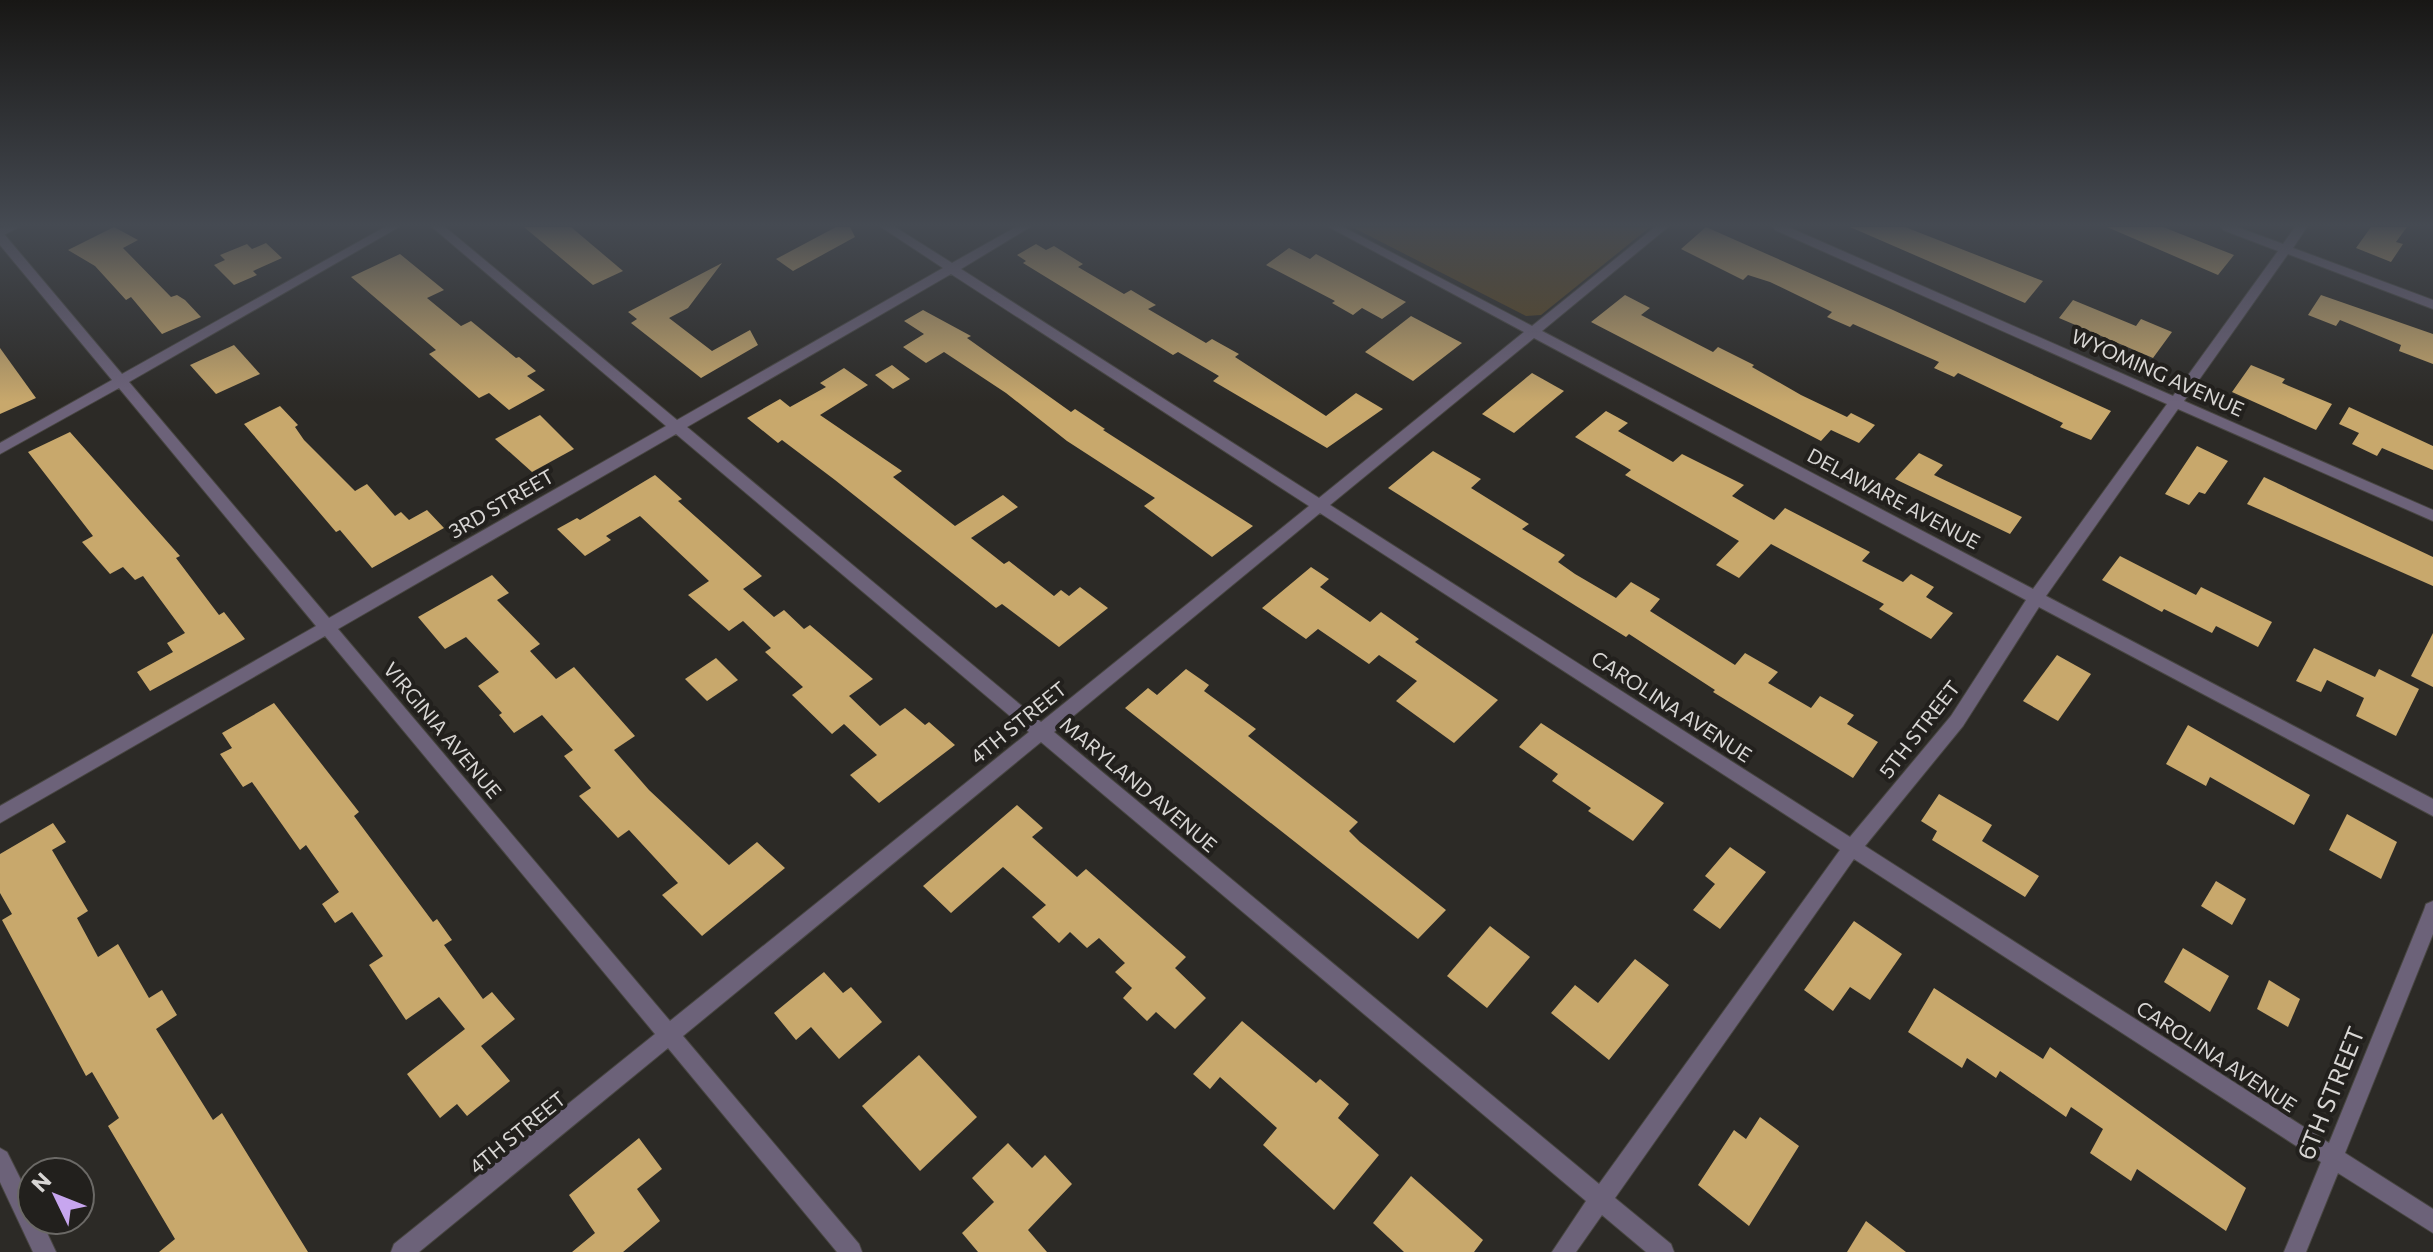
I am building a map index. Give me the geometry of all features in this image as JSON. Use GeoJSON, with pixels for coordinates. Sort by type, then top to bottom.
{"type":"FeatureCollection","features":[{"type":"Feature","properties":{"kind":"street","name":"VIRGINIA AVENUE"},"geometry":{"type":"LineString","coordinates":[[42,285],[851,1252]]}},
{"type":"Feature","properties":{"kind":"street"},"geometry":{"type":"LineString","coordinates":[[0,449],[291,285]]}},
{"type":"Feature","properties":{"kind":"street","name":"MARYLAND AVENUE"},"geometry":{"type":"LineString","coordinates":[[508,285],[1663,1252]]}},
{"type":"Feature","properties":{"kind":"street","name":"3RD STREET"},"geometry":{"type":"LineString","coordinates":[[0,815],[921,285]]}},
{"type":"Feature","properties":{"kind":"street","name":"CAROLINA AVENUE"},"geometry":{"type":"LineString","coordinates":[[978,285],[2433,1222]]}},
{"type":"Feature","properties":{"kind":"street","name":"DELAWARE AVENUE"},"geometry":{"type":"LineString","coordinates":[[1446,285],[2433,808]]}},
{"type":"Feature","properties":{"kind":"street","name":"4TH STREET"},"geometry":{"type":"LineString","coordinates":[[402,1252],[1590,285]]}},
{"type":"Feature","properties":{"kind":"street","name":"WYOMING AVENUE"},"geometry":{"type":"LineString","coordinates":[[1912,285],[2433,516]]}},
{"type":"Feature","properties":{"kind":"street","name":"5TH STREET"},"geometry":{"type":"LineString","coordinates":[[1563,1252],[1852,848],[1957,721],[2037,596],[2259,285]]}},
{"type":"Feature","properties":{"kind":"street"},"geometry":{"type":"LineString","coordinates":[[2381,285],[2433,305]]}},
{"type":"Feature","properties":{"kind":"street","name":"6TH STREET"},"geometry":{"type":"LineString","coordinates":[[2295,1252],[2433,910]]}},
{"type":"Feature","properties":{"kind":"street"},"geometry":{"type":"LineString","coordinates":[[0,1159],[45,1252]]}},
{"type":"Feature","properties":{"kind":"shaded area"},"geometry":{"type":"Polygon","coordinates":[[[1466,285],[1578,285],[1541,315],[1526,316],[1466,285]]]}},
{"type":"Feature","properties":{"kind":"building"},"geometry":{"type":"Polygon","coordinates":[[[113,285],[160,285],[171,297],[177,295],[185,300],[201,317],[162,334],[131,297],[126,300],[113,285]]]}},
{"type":"Feature","properties":{"kind":"building"},"geometry":{"type":"Polygon","coordinates":[[[361,285],[438,285],[444,290],[427,298],[461,326],[471,321],[516,358],[519,357],[536,371],[527,376],[545,390],[509,410],[489,393],[479,398],[429,354],[436,350],[361,285]]]}},
{"type":"Feature","properties":{"kind":"building"},"geometry":{"type":"Polygon","coordinates":[[[679,285],[705,285],[688,308],[669,318],[712,351],[750,330],[758,345],[701,378],[631,323],[637,319],[628,312],[679,285]]]}},
{"type":"Feature","properties":{"kind":"building"},"geometry":{"type":"Polygon","coordinates":[[[1060,285],[1109,285],[1124,294],[1131,290],[1156,305],[1148,309],[1206,343],[1212,339],[1239,354],[1235,357],[1326,416],[1356,393],[1383,409],[1327,448],[1213,381],[1219,376],[1178,352],[1173,355],[1060,285]]]}},
{"type":"Feature","properties":{"kind":"building"},"geometry":{"type":"Polygon","coordinates":[[[1305,285],[1375,285],[1406,302],[1382,319],[1362,308],[1353,315],[1332,303],[1335,301],[1305,285]]]}},
{"type":"Feature","properties":{"kind":"building"},"geometry":{"type":"Polygon","coordinates":[[[1777,285],[1838,285],[2111,411],[2091,440],[2060,427],[2063,423],[1958,373],[1954,377],[1934,368],[1939,362],[1853,324],[1850,327],[1827,317],[1832,312],[1777,285]]]}},
{"type":"Feature","properties":{"kind":"building"},"geometry":{"type":"Polygon","coordinates":[[[1985,285],[2039,285],[2025,303],[1985,285]]]}},
{"type":"Feature","properties":{"kind":"building"},"geometry":{"type":"Polygon","coordinates":[[[1625,295],[1650,308],[1641,315],[1713,352],[1718,347],[1754,365],[1752,367],[1801,395],[1847,417],[1851,413],[1875,425],[1859,443],[1831,430],[1821,441],[1591,322],[1625,295]]]}},
{"type":"Feature","properties":{"kind":"building"},"geometry":{"type":"Polygon","coordinates":[[[2321,295],[2433,334],[2433,364],[2399,351],[2401,345],[2340,320],[2336,326],[2308,315],[2321,295]]]}},
{"type":"Feature","properties":{"kind":"building"},"geometry":{"type":"Polygon","coordinates":[[[2073,300],[2136,326],[2141,319],[2172,332],[2153,358],[2059,318],[2073,300]]]}},
{"type":"Feature","properties":{"kind":"building"},"geometry":{"type":"Polygon","coordinates":[[[923,310],[971,336],[967,338],[1071,412],[1075,409],[1253,526],[1212,557],[1144,506],[1155,498],[1067,441],[1006,393],[944,352],[926,363],[903,347],[924,334],[904,321],[923,310]]]}},
{"type":"Feature","properties":{"kind":"building"},"geometry":{"type":"Polygon","coordinates":[[[1411,316],[1462,343],[1413,381],[1365,352],[1411,316]]]}},
{"type":"Feature","properties":{"kind":"building"},"geometry":{"type":"Polygon","coordinates":[[[234,345],[260,374],[216,394],[190,365],[234,345]]]}},
{"type":"Feature","properties":{"kind":"building"},"geometry":{"type":"Polygon","coordinates":[[[0,348],[36,398],[0,414],[0,348]]]}},
{"type":"Feature","properties":{"kind":"building"},"geometry":{"type":"Polygon","coordinates":[[[892,365],[910,379],[893,389],[875,375],[892,365]]]}},
{"type":"Feature","properties":{"kind":"building"},"geometry":{"type":"Polygon","coordinates":[[[2251,365],[2285,379],[2282,383],[2332,404],[2316,430],[2232,392],[2251,365]]]}},
{"type":"Feature","properties":{"kind":"building"},"geometry":{"type":"Polygon","coordinates":[[[844,368],[868,385],[820,415],[902,471],[893,477],[955,526],[1003,495],[1018,507],[971,538],[1004,564],[1009,561],[1054,596],[1061,590],[1069,596],[1080,587],[1108,608],[1059,647],[1002,604],[996,608],[835,480],[782,440],[778,443],[747,418],[780,399],[790,407],[826,387],[820,383],[844,368]]]}},
{"type":"Feature","properties":{"kind":"building"},"geometry":{"type":"Polygon","coordinates":[[[1532,373],[1564,391],[1514,433],[1482,414],[1532,373]]]}},
{"type":"Feature","properties":{"kind":"building"},"geometry":{"type":"Polygon","coordinates":[[[280,406],[298,425],[295,427],[304,440],[355,491],[367,484],[395,516],[401,512],[409,520],[427,510],[444,528],[372,568],[340,530],[336,532],[244,424],[280,406]]]}},
{"type":"Feature","properties":{"kind":"building"},"geometry":{"type":"Polygon","coordinates":[[[2349,407],[2433,446],[2433,470],[2382,448],[2377,456],[2352,444],[2359,433],[2339,424],[2349,407]]]}},
{"type":"Feature","properties":{"kind":"building"},"geometry":{"type":"Polygon","coordinates":[[[1606,411],[1628,423],[1618,431],[1673,462],[1682,454],[1744,485],[1732,496],[1774,520],[1785,508],[1870,552],[1862,561],[1903,582],[1911,574],[1934,587],[1926,597],[1953,613],[1931,639],[1879,609],[1884,604],[1771,544],[1739,578],[1716,565],[1739,541],[1625,475],[1631,470],[1575,437],[1606,411]]]}},
{"type":"Feature","properties":{"kind":"building"},"geometry":{"type":"Polygon","coordinates":[[[540,415],[574,449],[532,472],[495,439],[540,415]]]}},
{"type":"Feature","properties":{"kind":"building"},"geometry":{"type":"Polygon","coordinates":[[[70,432],[180,556],[176,558],[219,615],[224,612],[245,639],[150,691],[137,672],[173,652],[167,643],[185,633],[143,576],[135,580],[123,567],[110,574],[82,542],[93,536],[28,452],[70,432]]]}},
{"type":"Feature","properties":{"kind":"building"},"geometry":{"type":"Polygon","coordinates":[[[2197,446],[2228,461],[2205,494],[2199,492],[2189,505],[2165,494],[2197,446]]]}},
{"type":"Feature","properties":{"kind":"building"},"geometry":{"type":"Polygon","coordinates":[[[1433,451],[1481,479],[1471,488],[1529,524],[1522,529],[1565,555],[1558,562],[1575,574],[1616,598],[1631,582],[1660,599],[1650,611],[1735,665],[1745,653],[1778,672],[1768,683],[1811,708],[1820,696],[1854,715],[1847,724],[1878,742],[1853,778],[1713,692],[1715,690],[1629,634],[1626,637],[1388,488],[1433,451]]]}},
{"type":"Feature","properties":{"kind":"building"},"geometry":{"type":"Polygon","coordinates":[[[1919,453],[1943,465],[1934,475],[2022,517],[2010,534],[1895,479],[1919,453]]]}},
{"type":"Feature","properties":{"kind":"building"},"geometry":{"type":"Polygon","coordinates":[[[655,475],[682,499],[678,501],[762,576],[743,589],[774,617],[784,610],[804,629],[810,625],[873,679],[849,696],[880,726],[905,708],[925,725],[929,722],[955,745],[879,803],[850,775],[877,755],[844,724],[832,734],[792,695],[803,687],[765,652],[771,648],[743,621],[729,631],[688,595],[709,581],[640,516],[606,536],[611,540],[585,556],[557,529],[577,518],[580,520],[655,475]]]}},
{"type":"Feature","properties":{"kind":"building"},"geometry":{"type":"Polygon","coordinates":[[[2264,477],[2433,557],[2433,586],[2247,504],[2264,477]]]}},
{"type":"Feature","properties":{"kind":"building"},"geometry":{"type":"Polygon","coordinates":[[[2120,556],[2196,595],[2201,587],[2272,622],[2258,647],[2216,626],[2212,633],[2164,609],[2162,612],[2102,580],[2120,556]]]}},
{"type":"Feature","properties":{"kind":"building"},"geometry":{"type":"Polygon","coordinates":[[[1311,567],[1329,579],[1320,587],[1370,622],[1381,612],[1419,639],[1415,642],[1498,700],[1454,743],[1396,701],[1417,681],[1379,655],[1369,664],[1318,629],[1306,639],[1262,608],[1311,567]]]}},
{"type":"Feature","properties":{"kind":"building"},"geometry":{"type":"Polygon","coordinates":[[[492,575],[509,593],[497,600],[540,644],[530,651],[556,679],[574,667],[635,736],[614,750],[649,790],[729,865],[757,842],[785,868],[702,936],[662,895],[678,883],[629,830],[618,838],[579,796],[591,788],[564,756],[573,750],[542,715],[514,733],[499,715],[502,713],[478,686],[499,672],[466,637],[445,649],[418,617],[492,575]]]}},
{"type":"Feature","properties":{"kind":"building"},"geometry":{"type":"Polygon","coordinates":[[[2433,633],[2433,687],[2411,676],[2433,633]]]}},
{"type":"Feature","properties":{"kind":"building"},"geometry":{"type":"Polygon","coordinates":[[[2314,648],[2375,677],[2379,669],[2419,689],[2396,736],[2356,716],[2364,698],[2327,680],[2321,692],[2296,681],[2314,648]]]}},
{"type":"Feature","properties":{"kind":"building"},"geometry":{"type":"Polygon","coordinates":[[[2057,655],[2091,674],[2058,721],[2023,701],[2057,655]]]}},
{"type":"Feature","properties":{"kind":"building"},"geometry":{"type":"Polygon","coordinates":[[[716,658],[738,680],[707,701],[685,679],[716,658]]]}},
{"type":"Feature","properties":{"kind":"building"},"geometry":{"type":"Polygon","coordinates":[[[1186,669],[1209,685],[1204,691],[1256,729],[1248,736],[1358,822],[1349,831],[1360,842],[1446,910],[1418,939],[1125,708],[1148,688],[1157,695],[1186,669]]]}},
{"type":"Feature","properties":{"kind":"building"},"geometry":{"type":"Polygon","coordinates":[[[274,703],[359,812],[354,816],[433,922],[437,919],[452,940],[444,945],[483,999],[492,992],[515,1019],[481,1046],[510,1081],[467,1116],[457,1104],[440,1118],[407,1074],[465,1029],[439,997],[406,1020],[369,965],[383,956],[352,912],[335,923],[322,904],[339,892],[306,845],[300,850],[252,782],[243,787],[220,754],[232,748],[222,733],[274,703]]]}},
{"type":"Feature","properties":{"kind":"building"},"geometry":{"type":"Polygon","coordinates":[[[1541,723],[1664,803],[1633,841],[1588,811],[1591,808],[1552,781],[1558,774],[1519,747],[1541,723]]]}},
{"type":"Feature","properties":{"kind":"building"},"geometry":{"type":"Polygon","coordinates":[[[2188,725],[2310,795],[2294,825],[2210,777],[2206,786],[2166,764],[2188,725]]]}},
{"type":"Feature","properties":{"kind":"building"},"geometry":{"type":"Polygon","coordinates":[[[1939,794],[1992,825],[1982,841],[2039,876],[2025,897],[1932,840],[1937,831],[1921,821],[1939,794]]]}},
{"type":"Feature","properties":{"kind":"building"},"geometry":{"type":"Polygon","coordinates":[[[1017,805],[1043,828],[1032,837],[1077,877],[1086,869],[1186,957],[1175,968],[1206,998],[1175,1029],[1156,1012],[1147,1021],[1123,998],[1132,988],[1115,972],[1125,963],[1099,938],[1087,948],[1070,932],[1059,943],[1032,917],[1046,905],[1003,867],[951,913],[923,886],[1017,805]]]}},
{"type":"Feature","properties":{"kind":"building"},"geometry":{"type":"Polygon","coordinates":[[[2347,814],[2397,842],[2381,879],[2329,850],[2347,814]]]}},
{"type":"Feature","properties":{"kind":"building"},"geometry":{"type":"Polygon","coordinates":[[[53,823],[66,842],[52,850],[88,911],[77,918],[98,957],[118,944],[149,998],[162,990],[177,1015],[156,1029],[213,1120],[222,1113],[308,1252],[159,1252],[175,1239],[108,1126],[119,1118],[92,1072],[86,1076],[2,920],[12,914],[0,893],[0,854],[53,823]]]}},
{"type":"Feature","properties":{"kind":"building"},"geometry":{"type":"Polygon","coordinates":[[[1730,847],[1766,872],[1720,929],[1693,910],[1715,884],[1705,876],[1730,847]]]}},
{"type":"Feature","properties":{"kind":"building"},"geometry":{"type":"Polygon","coordinates":[[[2216,881],[2246,899],[2232,925],[2201,906],[2216,881]]]}},
{"type":"Feature","properties":{"kind":"building"},"geometry":{"type":"Polygon","coordinates":[[[1854,921],[1902,954],[1870,1000],[1850,987],[1833,1011],[1804,990],[1854,921]]]}},
{"type":"Feature","properties":{"kind":"building"},"geometry":{"type":"Polygon","coordinates":[[[1490,926],[1530,957],[1487,1008],[1447,976],[1490,926]]]}},
{"type":"Feature","properties":{"kind":"building"},"geometry":{"type":"Polygon","coordinates":[[[2183,948],[2229,976],[2210,1012],[2164,982],[2183,948]]]}},
{"type":"Feature","properties":{"kind":"building"},"geometry":{"type":"Polygon","coordinates":[[[1635,959],[1669,985],[1609,1060],[1551,1013],[1575,985],[1598,1003],[1635,959]]]}},
{"type":"Feature","properties":{"kind":"building"},"geometry":{"type":"Polygon","coordinates":[[[824,972],[843,993],[851,987],[882,1022],[839,1059],[811,1027],[796,1040],[774,1013],[824,972]]]}},
{"type":"Feature","properties":{"kind":"building"},"geometry":{"type":"Polygon","coordinates":[[[2269,980],[2300,999],[2288,1027],[2257,1009],[2269,980]]]}},
{"type":"Feature","properties":{"kind":"building"},"geometry":{"type":"Polygon","coordinates":[[[1934,988],[2043,1059],[2050,1047],[2246,1188],[2226,1231],[2137,1169],[2131,1181],[2090,1153],[2103,1129],[2071,1107],[2066,1117],[2000,1071],[1996,1078],[1967,1058],[1962,1068],[1908,1032],[1934,988]]]}},
{"type":"Feature","properties":{"kind":"building"},"geometry":{"type":"Polygon","coordinates":[[[1242,1021],[1316,1083],[1320,1079],[1349,1104],[1338,1118],[1379,1155],[1334,1210],[1263,1145],[1277,1128],[1220,1077],[1210,1089],[1193,1074],[1242,1021]]]}},
{"type":"Feature","properties":{"kind":"building"},"geometry":{"type":"Polygon","coordinates":[[[919,1055],[977,1117],[920,1171],[862,1106],[919,1055]]]}},
{"type":"Feature","properties":{"kind":"building"},"geometry":{"type":"Polygon","coordinates":[[[1760,1117],[1799,1146],[1749,1226],[1698,1185],[1734,1130],[1746,1139],[1760,1117]]]}},
{"type":"Feature","properties":{"kind":"building"},"geometry":{"type":"Polygon","coordinates":[[[639,1138],[662,1169],[637,1189],[660,1221],[623,1252],[572,1252],[595,1233],[569,1195],[639,1138]]]}},
{"type":"Feature","properties":{"kind":"building"},"geometry":{"type":"Polygon","coordinates":[[[1008,1143],[1032,1168],[1045,1155],[1072,1184],[1028,1230],[1047,1252],[978,1252],[962,1233],[994,1202],[972,1178],[1008,1143]]]}},
{"type":"Feature","properties":{"kind":"building"},"geometry":{"type":"Polygon","coordinates":[[[1411,1176],[1483,1240],[1474,1252],[1404,1252],[1373,1223],[1411,1176]]]}},
{"type":"Feature","properties":{"kind":"building"},"geometry":{"type":"Polygon","coordinates":[[[1866,1221],[1906,1252],[1847,1252],[1866,1221]]]}}]}
